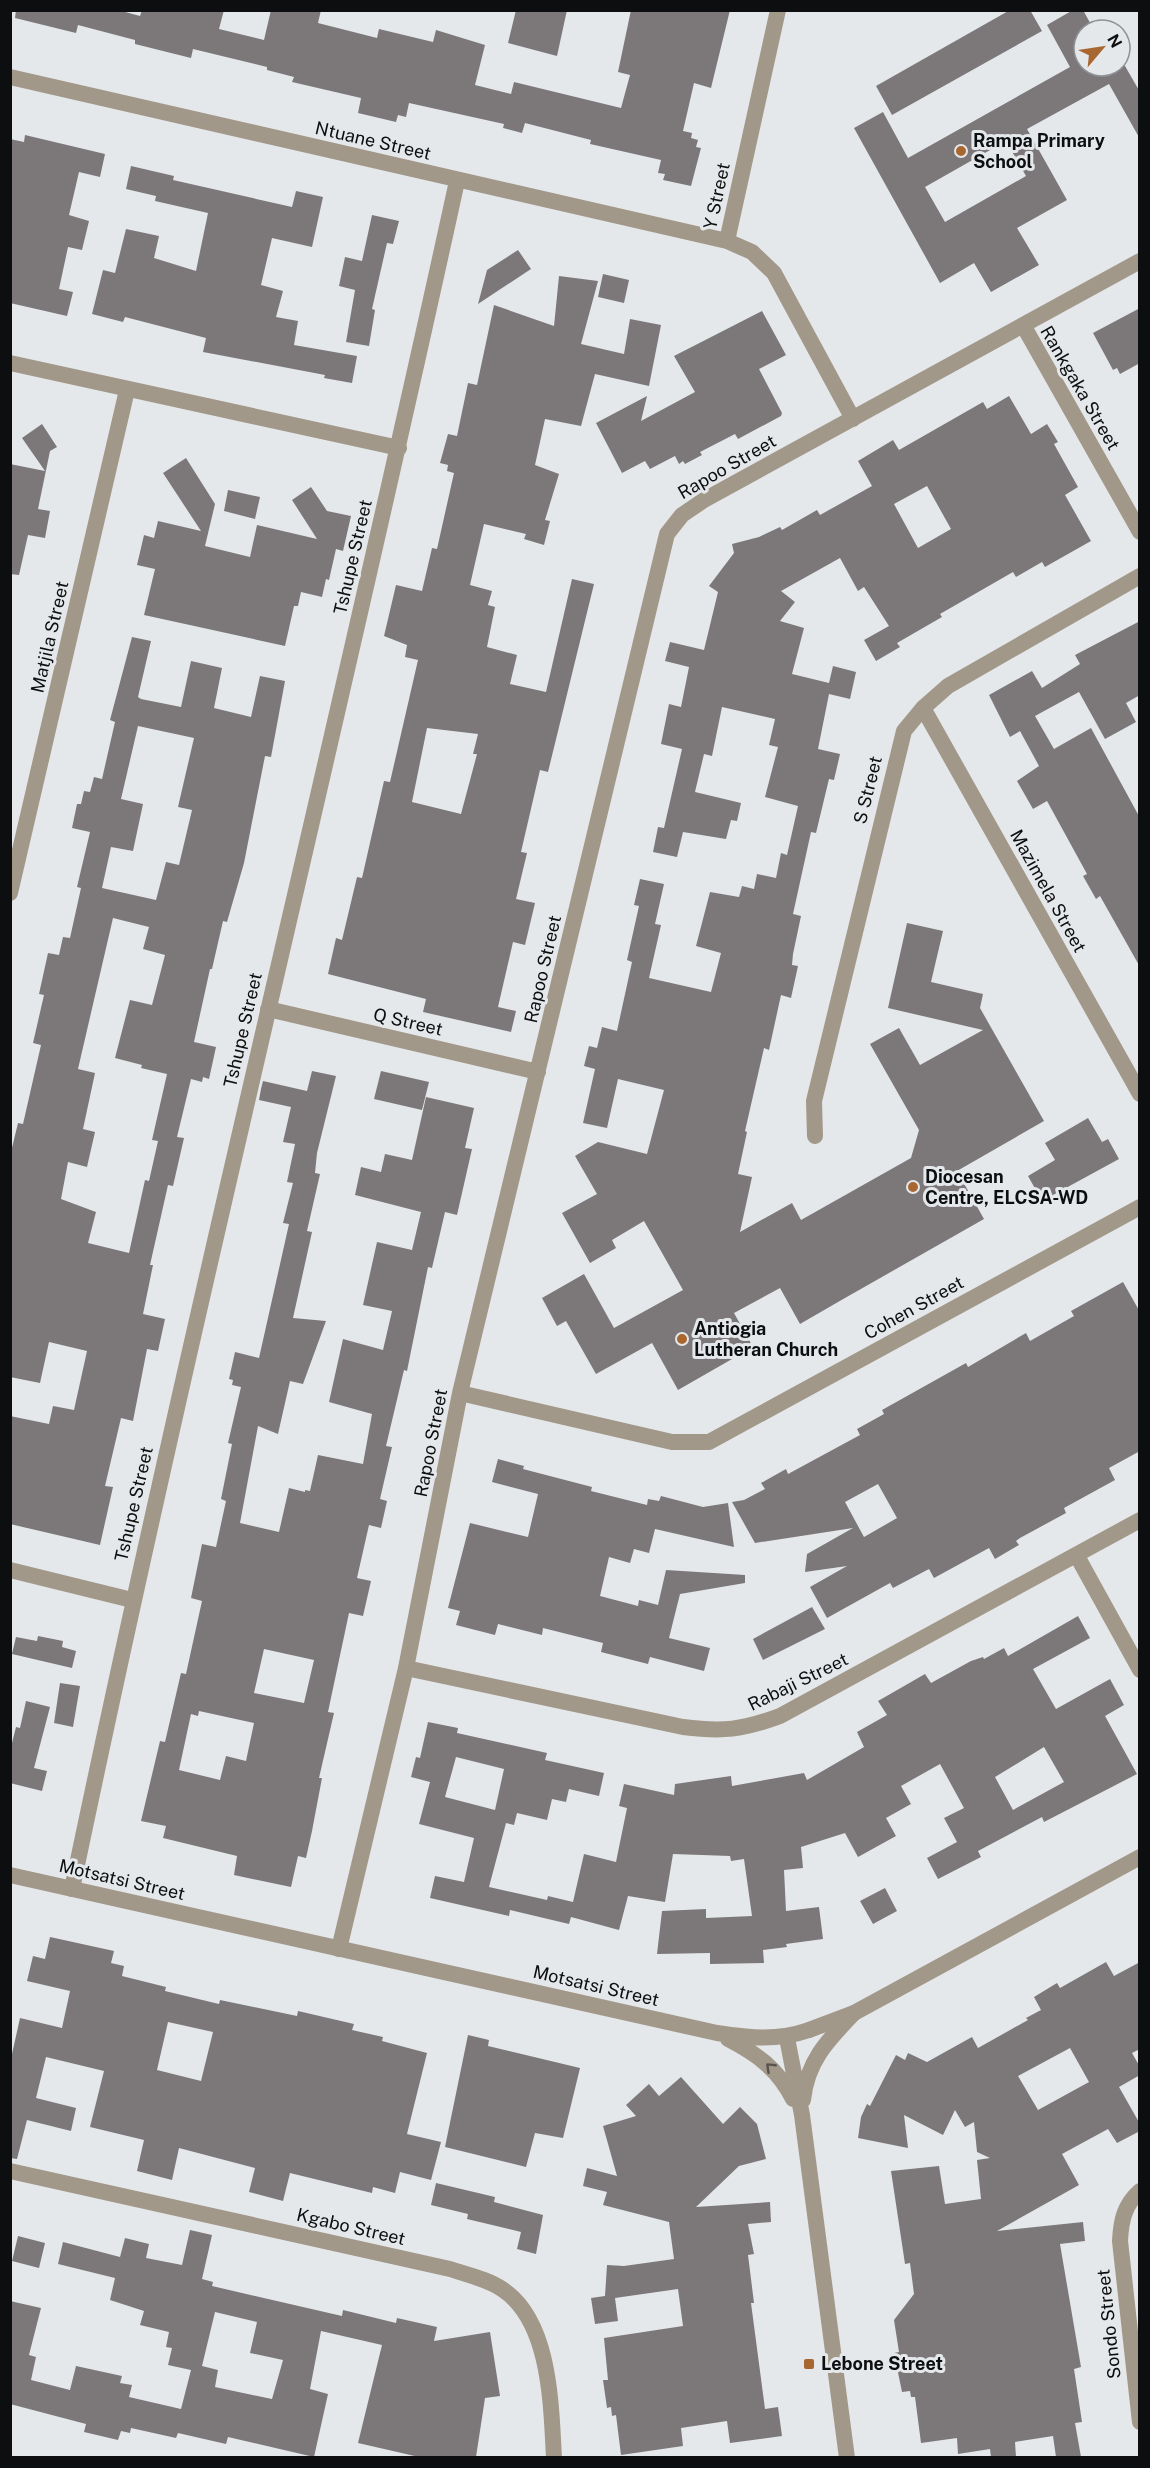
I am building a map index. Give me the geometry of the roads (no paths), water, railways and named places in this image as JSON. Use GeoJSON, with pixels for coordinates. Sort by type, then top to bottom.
{"type":"FeatureCollection","features":[{"type":"Feature","properties":{"kind":"street","name":"Y Street"},"geometry":{"type":"LineString","coordinates":[[778,10],[727,241],[752,252],[774,273],[853,418]]}},
{"type":"Feature","properties":{"kind":"street","name":"Ntuane Street"},"geometry":{"type":"LineString","coordinates":[[10,77],[727,241]]}},
{"type":"Feature","properties":{"kind":"street","name":"Tshupe Street"},"geometry":{"type":"LineString","coordinates":[[72,1889],[132,1600],[399,448],[457,181]]}},
{"type":"Feature","properties":{"kind":"street","name":"Rapoo Street"},"geometry":{"type":"LineString","coordinates":[[339,1949],[406,1668],[460,1393],[666,534],[682,515],[704,500],[1140,261]]}},
{"type":"Feature","properties":{"kind":"street","name":"Rankgaka Street"},"geometry":{"type":"LineString","coordinates":[[1023,325],[1140,532]]}},
{"type":"Feature","properties":{"kind":"street"},"geometry":{"type":"LineString","coordinates":[[10,363],[399,448]]}},
{"type":"Feature","properties":{"kind":"street","name":"Matjila Street"},"geometry":{"type":"LineString","coordinates":[[10,893],[127,390]]}},
{"type":"Feature","properties":{"kind":"street","name":"S Street"},"geometry":{"type":"LineString","coordinates":[[815,1136],[814,1101],[904,731],[922,708],[948,686],[1140,576]]}},
{"type":"Feature","properties":{"kind":"street","name":"Mazimela Street"},"geometry":{"type":"LineString","coordinates":[[922,708],[1140,1094]]}},
{"type":"Feature","properties":{"kind":"street","name":"Q Street"},"geometry":{"type":"LineString","coordinates":[[268,1009],[538,1072]]}},
{"type":"Feature","properties":{"kind":"street","name":"Cohen Street"},"geometry":{"type":"LineString","coordinates":[[460,1393],[672,1442],[709,1442],[1140,1207]]}},
{"type":"Feature","properties":{"kind":"street","name":"Rabaji Street"},"geometry":{"type":"LineString","coordinates":[[406,1668],[683,1727],[719,1731],[751,1727],[780,1716],[1140,1520]]}},
{"type":"Feature","properties":{"kind":"street"},"geometry":{"type":"LineString","coordinates":[[1077,1556],[1140,1670]]}},
{"type":"Feature","properties":{"kind":"street"},"geometry":{"type":"LineString","coordinates":[[10,1570],[132,1600]]}},
{"type":"Feature","properties":{"kind":"street","name":"Motsatsi Street"},"geometry":{"type":"LineString","coordinates":[[10,1875],[717,2033],[768,2039],[787,2038],[854,2013],[1140,1857]]}},
{"type":"Feature","properties":{"kind":"street"},"geometry":{"type":"LineString","coordinates":[[802,2115],[805,2083],[813,2060],[854,2013]]}},
{"type":"Feature","properties":{"kind":"street"},"geometry":{"type":"LineString","coordinates":[[717,2033],[770,2064],[785,2082],[802,2115]]}},
{"type":"Feature","properties":{"kind":"street"},"geometry":{"type":"LineString","coordinates":[[787,2038],[802,2115],[847,2457]]}},
{"type":"Feature","properties":{"kind":"street","name":"Kgabo Street"},"geometry":{"type":"LineString","coordinates":[[10,2171],[450,2269],[504,2290],[522,2309],[536,2332],[550,2390],[554,2457]]}},
{"type":"Feature","properties":{"kind":"street","name":"Sondo Street"},"geometry":{"type":"LineString","coordinates":[[1140,2191],[1129,2201],[1121,2221],[1120,2241],[1140,2422]]}},
{"type":"Feature","properties":{"kind":"place","name":"Rampa Primary School"},"geometry":{"type":"Point","coordinates":[961,151]}},
{"type":"Feature","properties":{"kind":"place","name":"Diocesan Centre, ELCSA-WD"},"geometry":{"type":"Point","coordinates":[913,1187]}},
{"type":"Feature","properties":{"kind":"place","name":"Antiogia Lutheran Church"},"geometry":{"type":"Point","coordinates":[682,1339]}},
{"type":"Feature","properties":{"kind":"place","name":"Lebone Street"},"geometry":{"type":"Point","coordinates":[809,2364]}}]}
